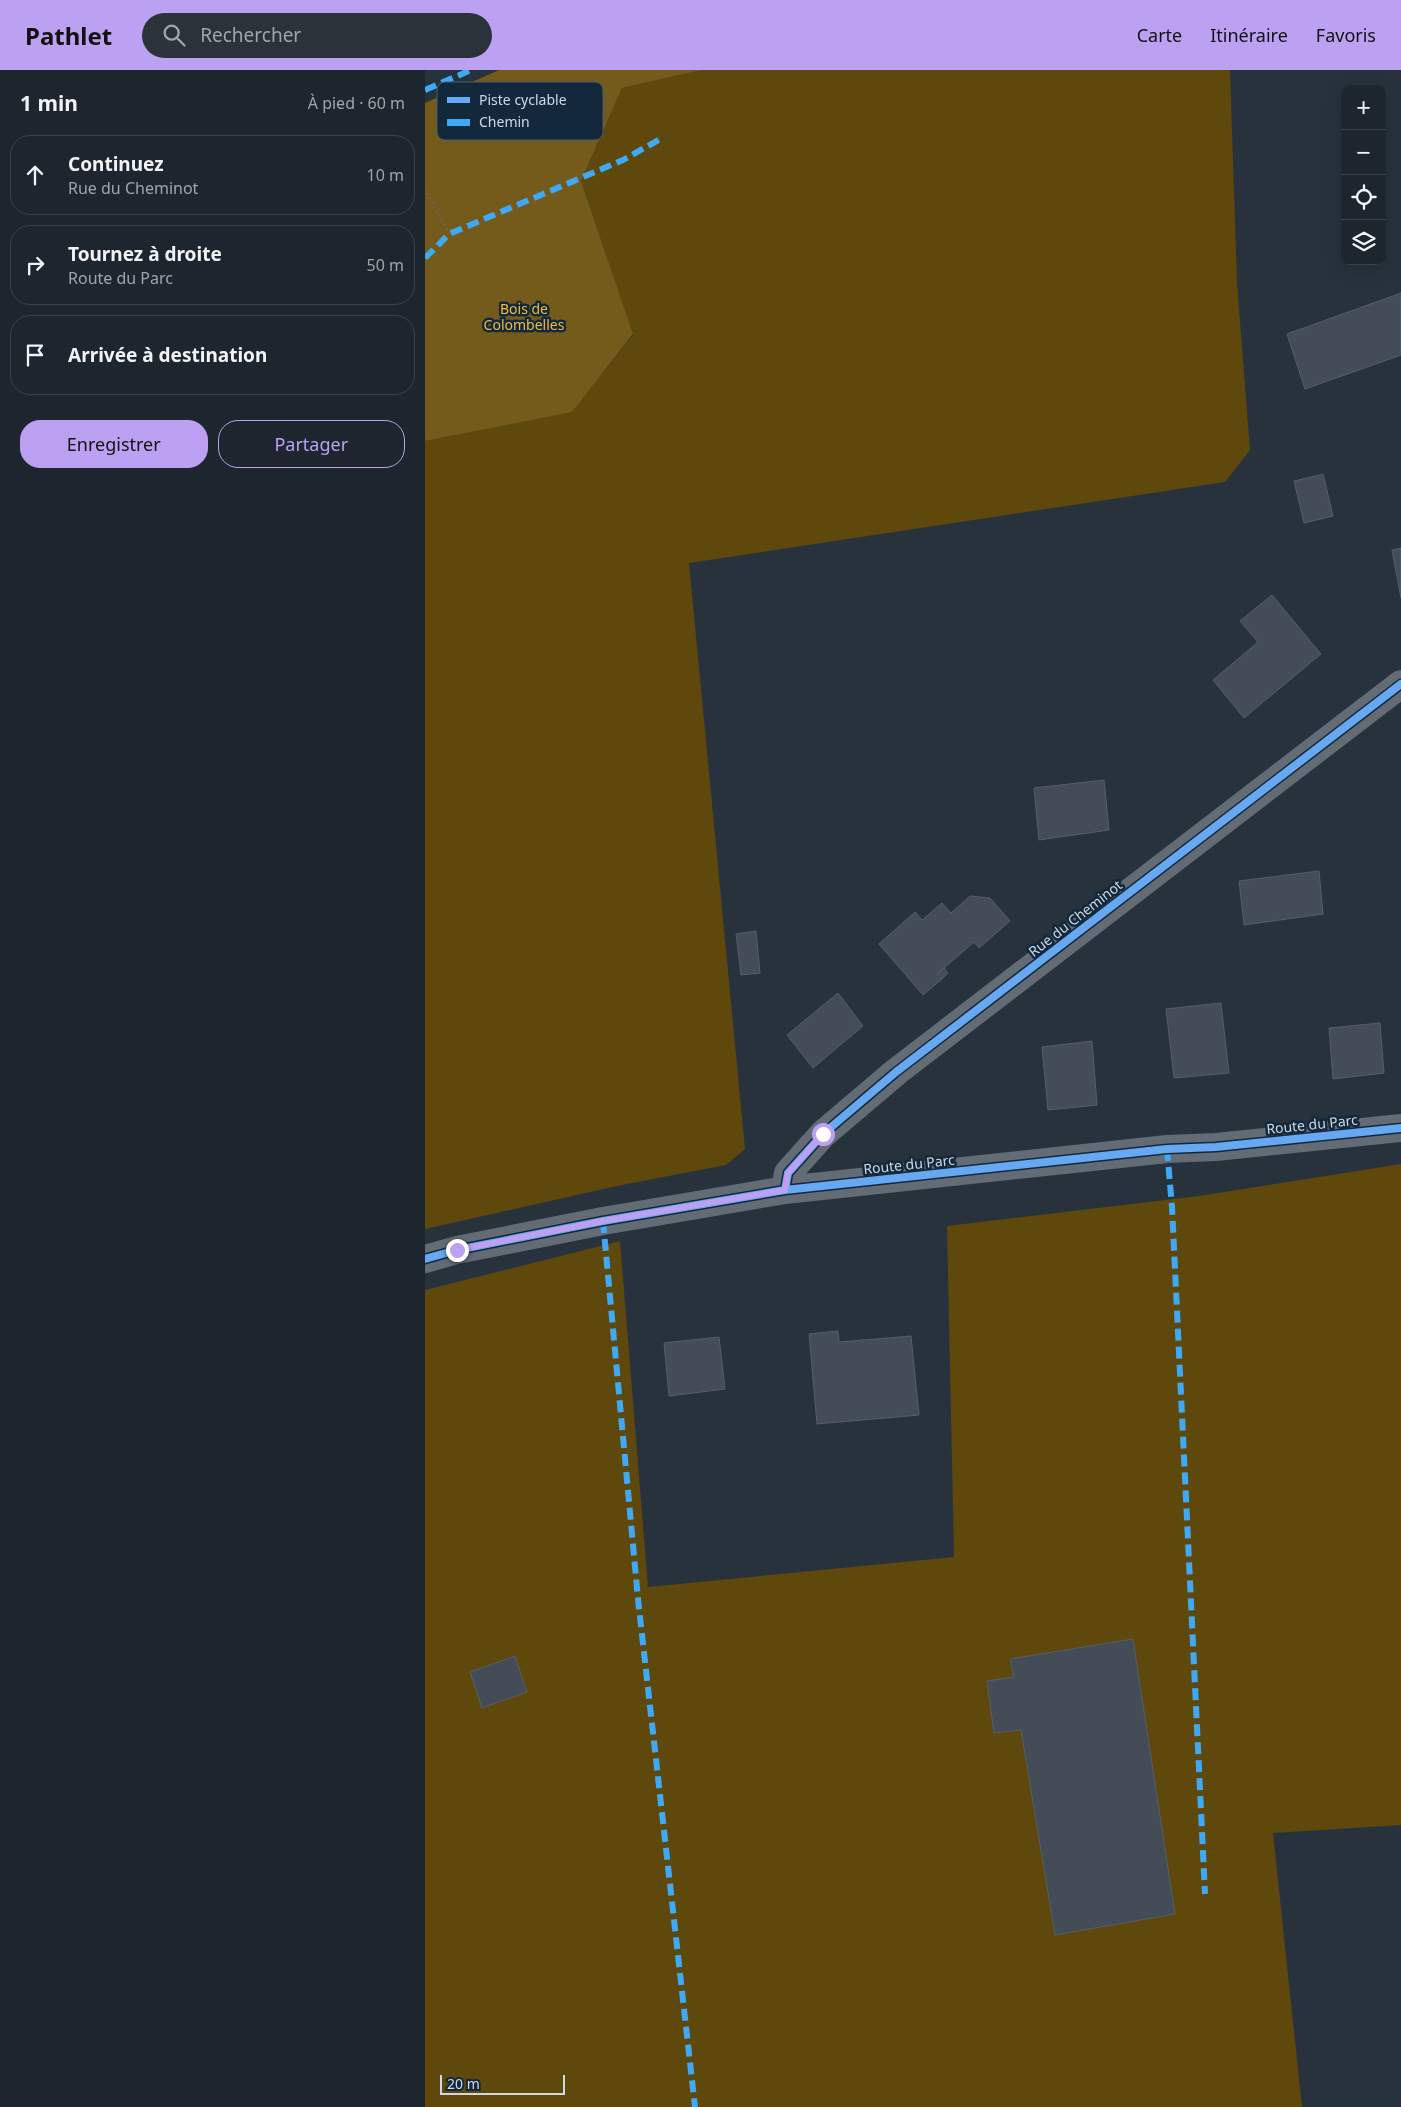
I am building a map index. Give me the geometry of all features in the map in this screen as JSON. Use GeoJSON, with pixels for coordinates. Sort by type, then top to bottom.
{"type":"FeatureCollection","features":[{"type":"Feature","properties":{"kind":"street","name":"Rue du Cheminot"},"geometry":{"type":"LineString","coordinates":[[785,1190],[788,1173],[823,1134],[896,1072],[1401,684]]}},
{"type":"Feature","properties":{"kind":"street","name":"Route du Parc"},"geometry":{"type":"LineString","coordinates":[[425,1259],[457,1250],[603,1221],[785,1190],[1147,1151],[1216,1147],[1401,1128]]}},
{"type":"Feature","properties":{"kind":"path"},"geometry":{"type":"LineString","coordinates":[[425,189],[449,234]]}},
{"type":"Feature","properties":{"kind":"shaded area"},"geometry":{"type":"Polygon","coordinates":[[[702,70],[1230,70],[1237,283],[1250,450],[1225,482],[689,563],[745,1149],[726,1165],[617,1186],[425,1229],[425,441],[572,411],[633,335],[581,181],[599,140],[603,140],[603,131],[622,88],[702,70]]]}},
{"type":"Feature","properties":{"kind":"shaded area"},"geometry":{"type":"Polygon","coordinates":[[[1401,1164],[1401,1825],[1273,1833],[1302,2107],[425,2107],[425,1290],[620,1241],[648,1587],[954,1557],[947,1226],[1199,1196],[1401,1164]]]}},
{"type":"Feature","properties":{"kind":"green space","name":"Bois de Colombelles"},"geometry":{"type":"Polygon","coordinates":[[[499,70],[702,70],[622,88],[603,131],[603,82],[472,82],[499,70]]]}},
{"type":"Feature","properties":{"kind":"green space","name":"Bois de Colombelles"},"geometry":{"type":"Polygon","coordinates":[[[437,98],[437,140],[599,140],[581,181],[633,334],[572,412],[425,441],[425,103],[437,98]]]}},
{"type":"Feature","properties":{"kind":"building"},"geometry":{"type":"Polygon","coordinates":[[[1401,293],[1401,355],[1305,389],[1287,334],[1401,293]]]}},
{"type":"Feature","properties":{"kind":"building"},"geometry":{"type":"Polygon","coordinates":[[[1323,474],[1333,516],[1304,523],[1294,481],[1323,474]]]}},
{"type":"Feature","properties":{"kind":"building"},"geometry":{"type":"Polygon","coordinates":[[[1401,548],[1401,598],[1392,550],[1401,548]]]}},
{"type":"Feature","properties":{"kind":"building"},"geometry":{"type":"Polygon","coordinates":[[[1272,595],[1321,654],[1244,718],[1213,680],[1258,642],[1240,621],[1272,595]]]}},
{"type":"Feature","properties":{"kind":"building"},"geometry":{"type":"Polygon","coordinates":[[[1104,780],[1109,830],[1039,840],[1034,788],[1104,780]]]}},
{"type":"Feature","properties":{"kind":"building"},"geometry":{"type":"Polygon","coordinates":[[[1319,871],[1323,914],[1244,925],[1239,881],[1319,871]]]}},
{"type":"Feature","properties":{"kind":"building"},"geometry":{"type":"Polygon","coordinates":[[[970,896],[990,898],[1010,921],[979,948],[974,942],[937,974],[942,979],[923,995],[879,944],[915,912],[922,920],[942,903],[951,913],[970,896]]]}},
{"type":"Feature","properties":{"kind":"building"},"geometry":{"type":"Polygon","coordinates":[[[756,931],[760,973],[741,975],[736,934],[756,931]]]}},
{"type":"Feature","properties":{"kind":"building"},"geometry":{"type":"Polygon","coordinates":[[[944,968],[948,973],[942,979],[937,974],[944,968]]]}},
{"type":"Feature","properties":{"kind":"building"},"geometry":{"type":"Polygon","coordinates":[[[838,993],[863,1026],[813,1068],[787,1035],[838,993]]]}},
{"type":"Feature","properties":{"kind":"building"},"geometry":{"type":"Polygon","coordinates":[[[1221,1003],[1229,1073],[1174,1078],[1166,1009],[1221,1003]]]}},
{"type":"Feature","properties":{"kind":"building"},"geometry":{"type":"Polygon","coordinates":[[[1380,1023],[1384,1073],[1333,1079],[1329,1028],[1380,1023]]]}},
{"type":"Feature","properties":{"kind":"building"},"geometry":{"type":"Polygon","coordinates":[[[1092,1041],[1097,1105],[1048,1110],[1042,1047],[1092,1041]]]}},
{"type":"Feature","properties":{"kind":"building"},"geometry":{"type":"Polygon","coordinates":[[[838,1331],[839,1342],[911,1336],[919,1415],[817,1424],[809,1334],[838,1331]]]}},
{"type":"Feature","properties":{"kind":"building"},"geometry":{"type":"Polygon","coordinates":[[[719,1337],[725,1389],[669,1396],[664,1343],[719,1337]]]}},
{"type":"Feature","properties":{"kind":"building"},"geometry":{"type":"Polygon","coordinates":[[[1133,1639],[1175,1914],[1055,1935],[1021,1730],[994,1733],[987,1681],[1014,1677],[1010,1659],[1133,1639]]]}},
{"type":"Feature","properties":{"kind":"building"},"geometry":{"type":"Polygon","coordinates":[[[515,1656],[527,1692],[482,1708],[470,1672],[515,1656]]]}},
{"type":"Feature","properties":{"kind":"marked path"},"geometry":{"type":"LineString","coordinates":[[443,82],[471,70]]}},
{"type":"Feature","properties":{"kind":"marked path"},"geometry":{"type":"LineString","coordinates":[[425,90],[437,85]]}},
{"type":"Feature","properties":{"kind":"marked path"},"geometry":{"type":"LineString","coordinates":[[425,258],[449,234],[623,160],[662,138]]}},
{"type":"Feature","properties":{"kind":"marked path"},"geometry":{"type":"LineString","coordinates":[[1167,1149],[1172,1207],[1205,1894]]}},
{"type":"Feature","properties":{"kind":"marked path"},"geometry":{"type":"LineString","coordinates":[[603,1221],[638,1599],[695,2107]]}},
{"type":"Feature","properties":{"kind":"cycle path"},"geometry":{"type":"LineString","coordinates":[[785,1190],[788,1173],[823,1134],[896,1072],[1401,684]]}},
{"type":"Feature","properties":{"kind":"cycle path"},"geometry":{"type":"LineString","coordinates":[[425,1259],[457,1250],[603,1221],[785,1190],[1167,1149],[1216,1147],[1401,1128]]}},
{"type":"Feature","properties":{"kind":"route"},"geometry":{"type":"LineString","coordinates":[[457,1250],[603,1221],[785,1190],[788,1173],[823,1134]]}}]}
